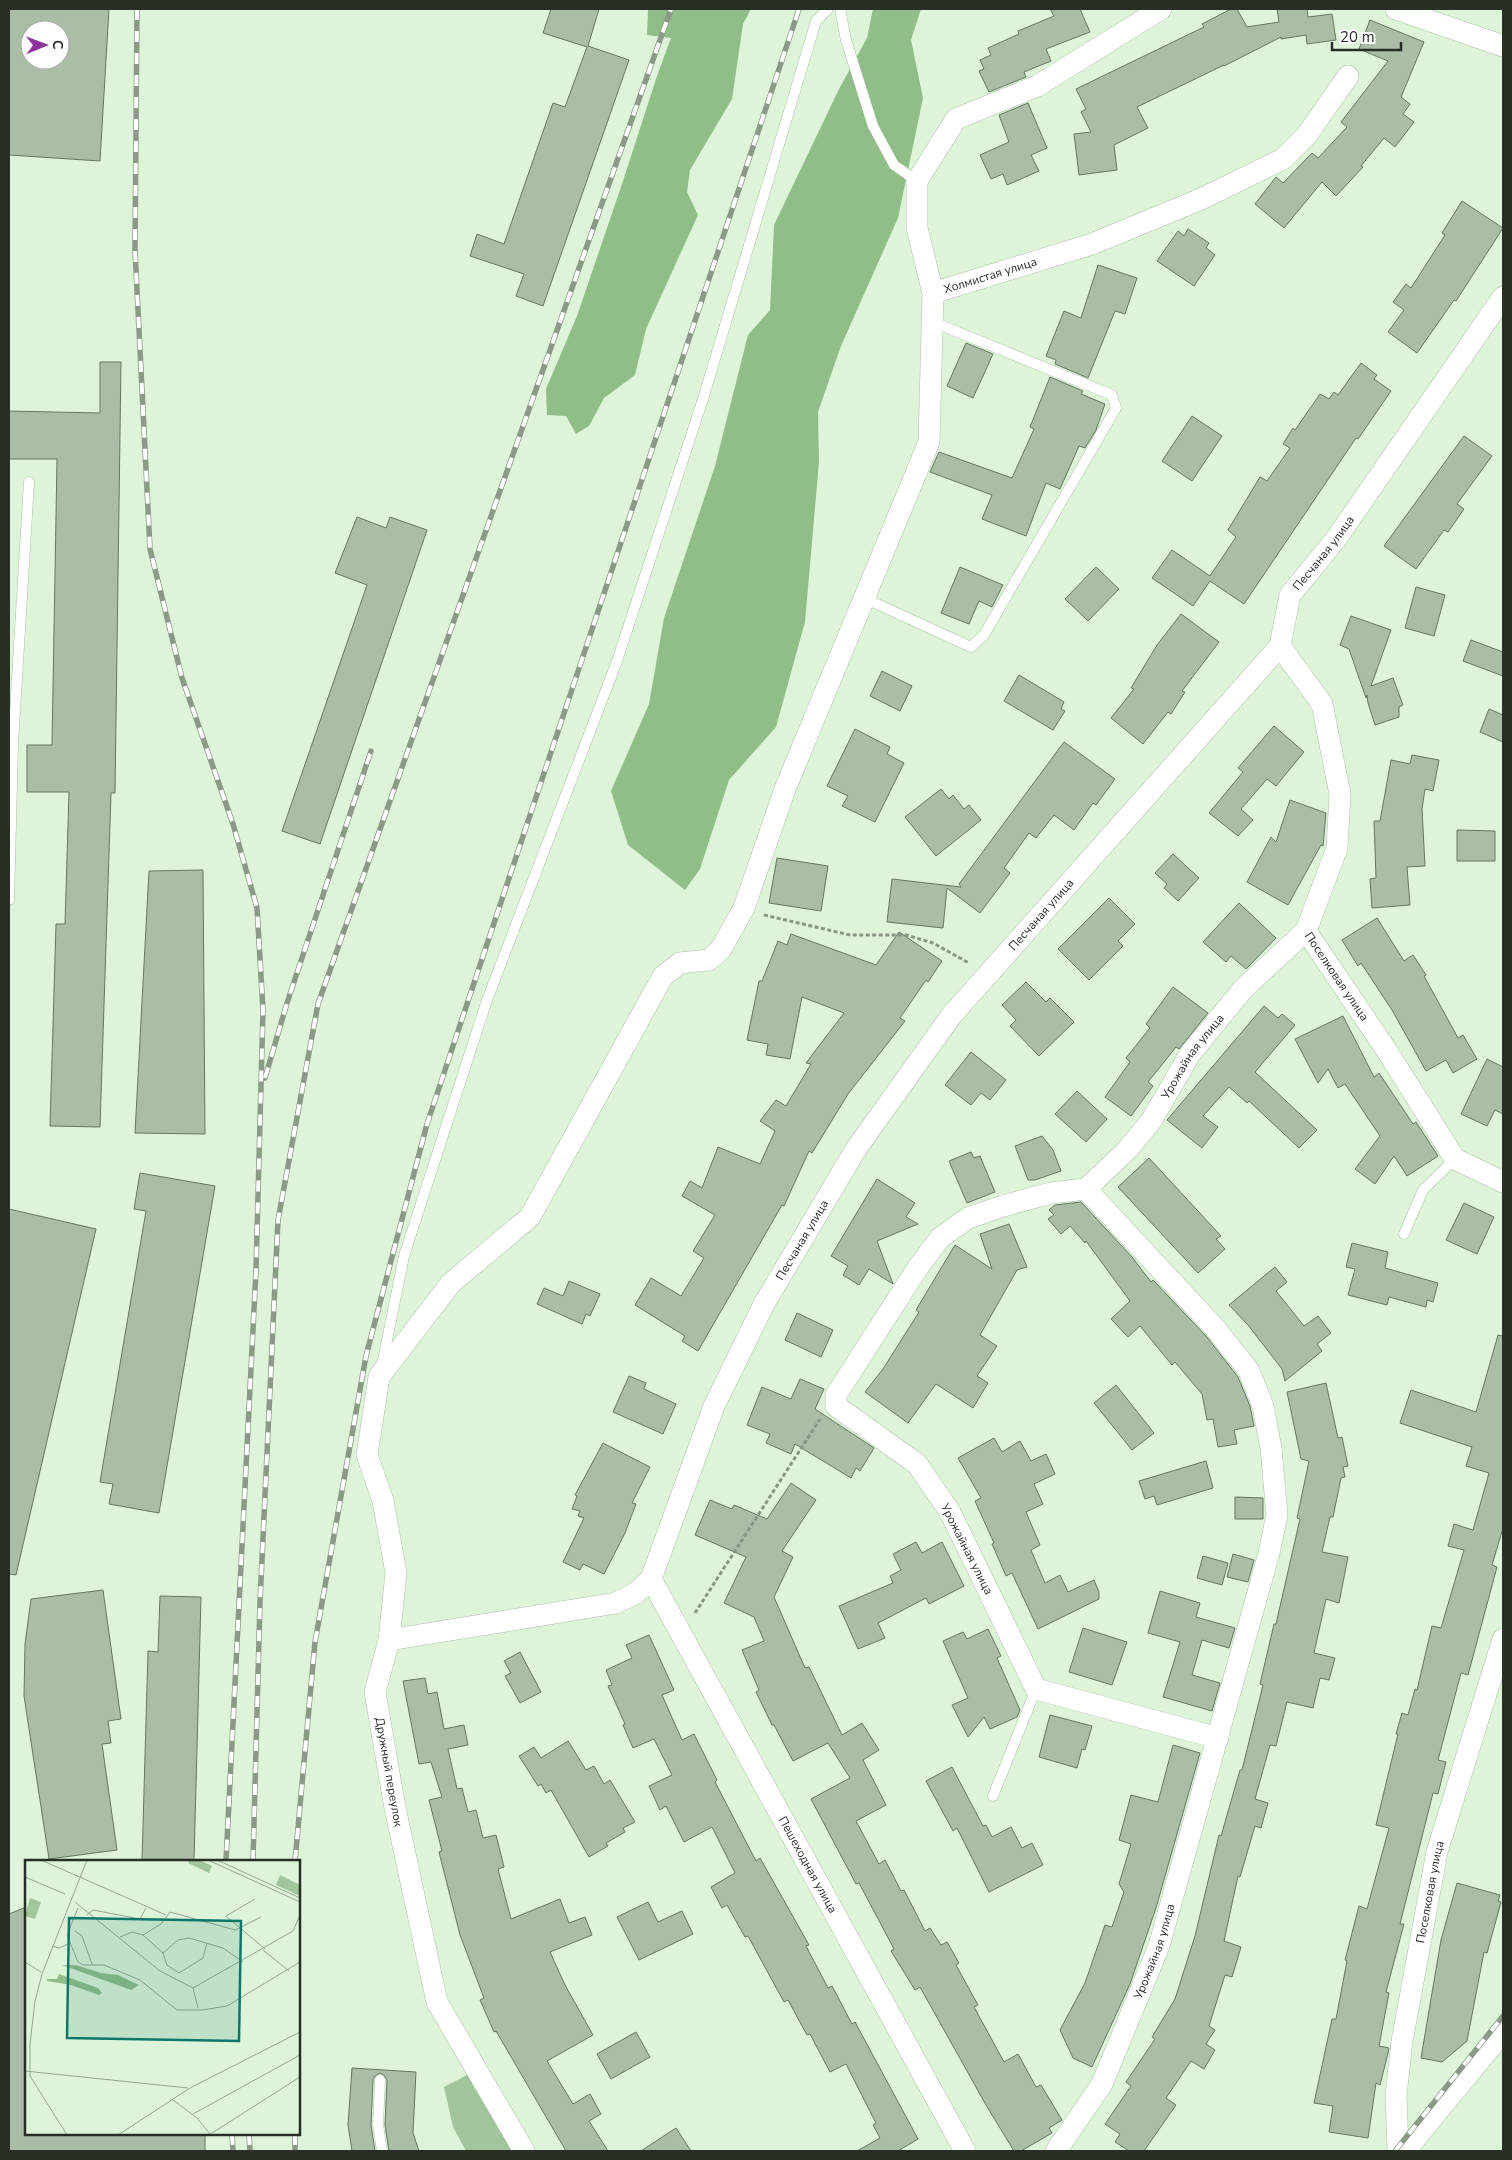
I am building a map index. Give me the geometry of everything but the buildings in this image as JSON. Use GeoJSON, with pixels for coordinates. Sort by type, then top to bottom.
{"type":"FeatureCollection","features":[{"type":"Feature","properties":{"kind":"street"},"geometry":{"type":"LineString","coordinates":[[917,182],[956,119],[1037,86],[1161,9]]}},
{"type":"Feature","properties":{"kind":"street"},"geometry":{"type":"LineString","coordinates":[[1396,9],[1503,46]]}},
{"type":"Feature","properties":{"kind":"street","name":"Холмистая улица"},"geometry":{"type":"LineString","coordinates":[[917,182],[917,228],[933,293],[1092,244],[1201,199],[1283,159],[1307,135],[1348,76]]}},
{"type":"Feature","properties":{"kind":"street"},"geometry":{"type":"LineString","coordinates":[[379,1377],[451,1283],[530,1217],[663,976],[680,963],[709,960],[721,949],[744,908],[785,789],[929,442],[933,293]]}},
{"type":"Feature","properties":{"kind":"street","name":"Песчаная улица"},"geometry":{"type":"LineString","coordinates":[[651,1579],[714,1406],[764,1304],[856,1150],[951,1016],[1280,646],[1290,594],[1336,539],[1503,297]]}},
{"type":"Feature","properties":{"kind":"street","name":"Поселковая улица"},"geometry":{"type":"LineString","coordinates":[[1280,646],[1322,704],[1340,794],[1337,848],[1306,931],[1387,1051],[1456,1159]]}},
{"type":"Feature","properties":{"kind":"street","name":"Урожайная улица"},"geometry":{"type":"LineString","coordinates":[[1056,2151],[1102,2084],[1159,1946],[1218,1738],[1278,1515],[1271,1448],[1263,1406],[1249,1372],[1215,1328],[1086,1189],[1127,1150],[1151,1121],[1190,1054],[1244,988],[1306,931]]}},
{"type":"Feature","properties":{"kind":"street"},"geometry":{"type":"LineString","coordinates":[[1456,1159],[1503,1182]]}},
{"type":"Feature","properties":{"kind":"street"},"geometry":{"type":"LineString","coordinates":[[836,1406],[836,1395],[917,1269],[940,1238],[968,1218],[1003,1206],[1051,1193],[1086,1189]]}},
{"type":"Feature","properties":{"kind":"street","name":"Дружный переулок"},"geometry":{"type":"LineString","coordinates":[[379,1377],[366,1455],[383,1501],[396,1573],[389,1640],[374,1692],[395,1808],[437,2002],[524,2151]]}},
{"type":"Feature","properties":{"kind":"street","name":"Урожайная улица"},"geometry":{"type":"LineString","coordinates":[[836,1406],[917,1464],[950,1512],[1036,1689]]}},
{"type":"Feature","properties":{"kind":"street"},"geometry":{"type":"LineString","coordinates":[[389,1640],[616,1603],[636,1593],[651,1579]]}},
{"type":"Feature","properties":{"kind":"street","name":"Пешеходная улица"},"geometry":{"type":"LineString","coordinates":[[651,1579],[965,2151]]}},
{"type":"Feature","properties":{"kind":"street","name":"Поселковая улица"},"geometry":{"type":"LineString","coordinates":[[1398,2151],[1396,2095],[1402,2040],[1437,1852],[1503,1639]]}},
{"type":"Feature","properties":{"kind":"street"},"geometry":{"type":"LineString","coordinates":[[1036,1689],[1218,1738]]}},
{"type":"Feature","properties":{"kind":"street"},"geometry":{"type":"LineString","coordinates":[[1405,2151],[1503,2032]]}},
{"type":"Feature","properties":{"kind":"lane"},"geometry":{"type":"LineString","coordinates":[[379,1377],[404,1256],[487,1000],[616,664],[703,399],[816,22],[828,9]]}},
{"type":"Feature","properties":{"kind":"lane"},"geometry":{"type":"LineString","coordinates":[[840,9],[846,40],[873,126],[894,165],[917,182]]}},
{"type":"Feature","properties":{"kind":"lane"},"geometry":{"type":"LineString","coordinates":[[864,598],[971,647],[984,635],[1116,408],[1112,395],[933,322]]}},
{"type":"Feature","properties":{"kind":"lane"},"geometry":{"type":"LineString","coordinates":[[9,900],[11,744],[28,482]]}},
{"type":"Feature","properties":{"kind":"lane"},"geometry":{"type":"LineString","coordinates":[[1404,1234],[1423,1190],[1456,1159]]}},
{"type":"Feature","properties":{"kind":"lane"},"geometry":{"type":"LineString","coordinates":[[993,1796],[1036,1689]]}},
{"type":"Feature","properties":{"kind":"lane"},"geometry":{"type":"LineString","coordinates":[[380,2080],[378,2124],[382,2151]]}},
{"type":"Feature","properties":{"kind":"path"},"geometry":{"type":"LineString","coordinates":[[744,908],[771,918],[850,935],[906,935],[933,944],[989,974]]}},
{"type":"Feature","properties":{"kind":"path"},"geometry":{"type":"LineString","coordinates":[[681,1633],[708,1596],[821,1418],[836,1406]]}},
{"type":"Feature","properties":{"kind":"green space"},"geometry":{"type":"Polygon","coordinates":[[[648,9],[751,9],[743,24],[732,99],[690,170],[687,192],[698,215],[646,329],[635,375],[604,398],[589,426],[576,434],[566,416],[547,415],[546,389],[577,316],[671,38],[647,35],[648,9]]]}},
{"type":"Feature","properties":{"kind":"green space"},"geometry":{"type":"Polygon","coordinates":[[[873,9],[921,9],[911,40],[923,98],[898,218],[841,346],[818,412],[819,462],[805,622],[776,727],[729,780],[700,869],[685,890],[628,845],[611,791],[649,704],[664,618],[715,466],[748,335],[770,310],[774,225],[839,89],[867,38],[873,9]]]}},
{"type":"Feature","properties":{"kind":"green space"},"geometry":{"type":"Polygon","coordinates":[[[469,2074],[512,2151],[466,2151],[453,2127],[444,2087],[469,2074]]]}},
{"type":"Feature","properties":{"kind":"railway"},"geometry":{"type":"LineString","coordinates":[[137,9],[135,250],[150,549],[182,678],[233,824],[257,908],[263,1010],[256,1270],[226,1860]]}},
{"type":"Feature","properties":{"kind":"railway"},"geometry":{"type":"LineString","coordinates":[[253,1860],[260,1602],[278,1220],[318,1004],[671,9]]}},
{"type":"Feature","properties":{"kind":"railway"},"geometry":{"type":"LineString","coordinates":[[295,1860],[315,1642],[366,1356],[427,1124],[799,9]]}},
{"type":"Feature","properties":{"kind":"railway"},"geometry":{"type":"LineString","coordinates":[[265,1078],[287,1003],[371,751]]}},
{"type":"Feature","properties":{"kind":"railway"},"geometry":{"type":"LineString","coordinates":[[1395,2151],[1503,2016]]}},
{"type":"Feature","properties":{"kind":"railway"},"geometry":{"type":"LineString","coordinates":[[232,2135],[233,2151]]}},
{"type":"Feature","properties":{"kind":"railway"},"geometry":{"type":"LineString","coordinates":[[249,2135],[250,2151]]}},
{"type":"Feature","properties":{"kind":"railway"},"geometry":{"type":"LineString","coordinates":[[295,2135],[295,2151]]}}]}
